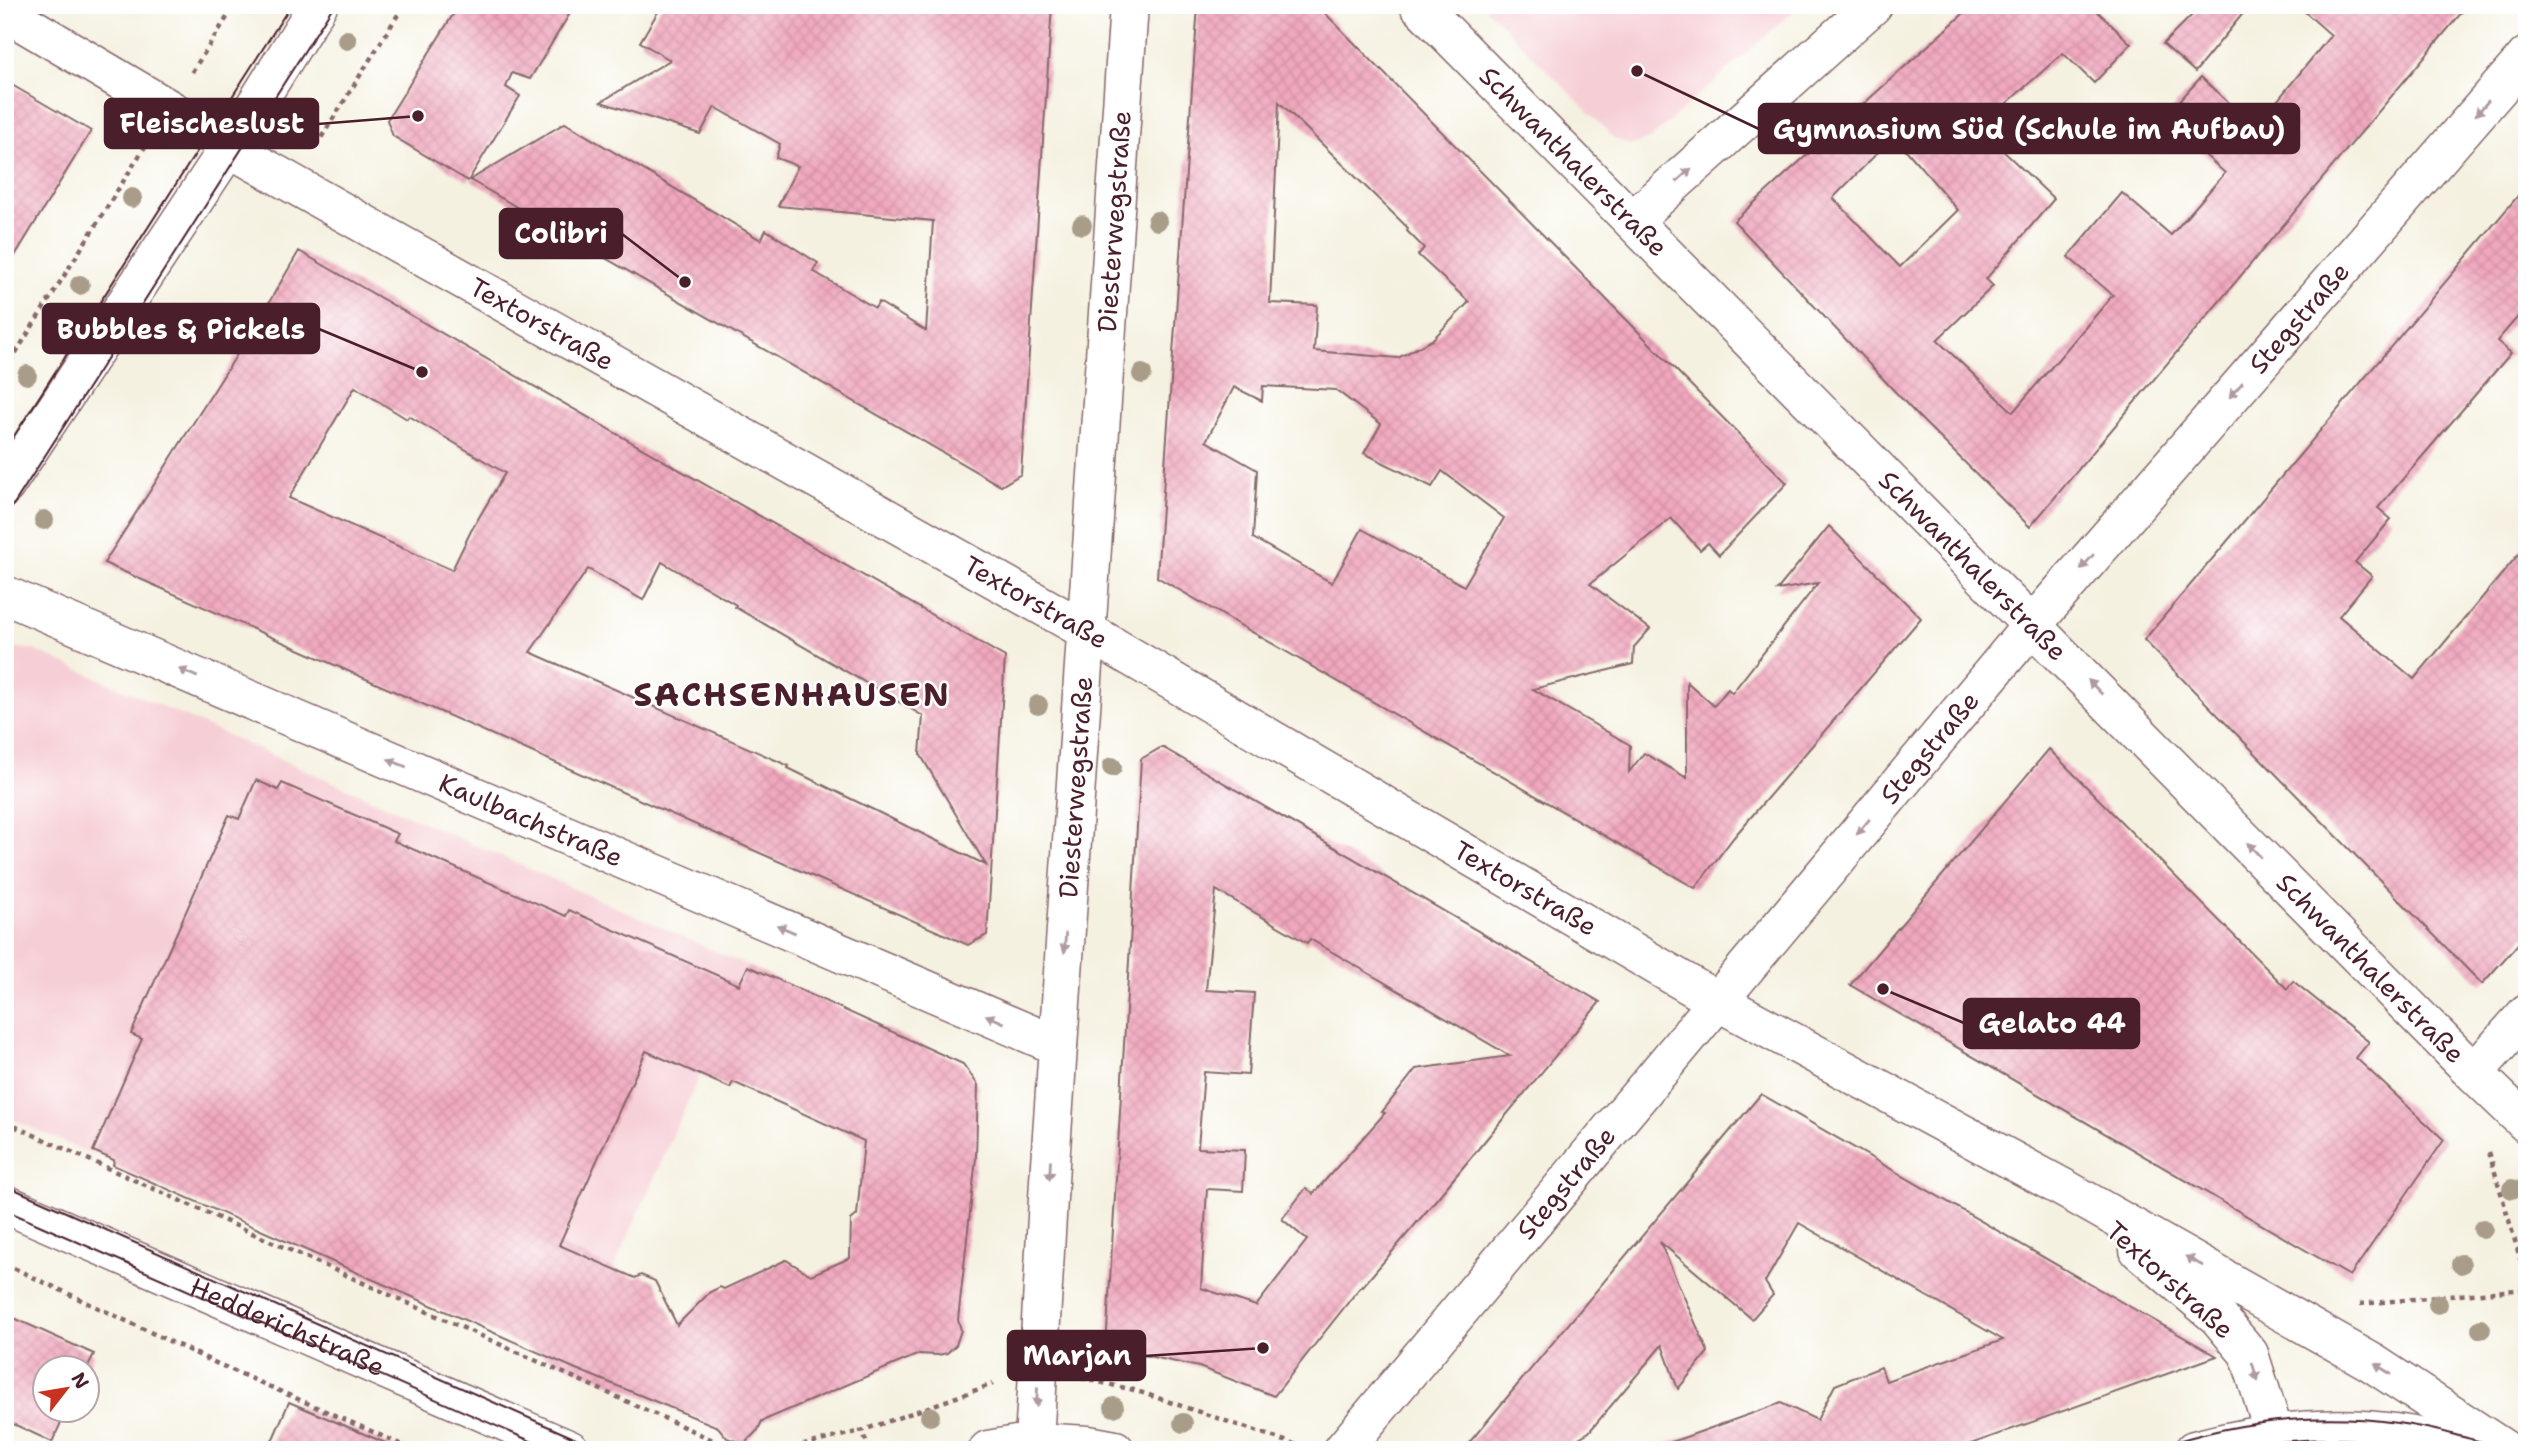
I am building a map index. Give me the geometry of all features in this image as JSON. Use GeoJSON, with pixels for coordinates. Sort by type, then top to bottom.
{"type":"FeatureCollection","features":[{"type":"Feature","properties":{"kind":"street"},"geometry":{"type":"LineString","coordinates":[[5,486],[230,146],[318,5]]}},
{"type":"Feature","properties":{"kind":"street","name":"Diesterwegstraße"},"geometry":{"type":"LineString","coordinates":[[1034,1442],[1058,1046],[1129,5]]}},
{"type":"Feature","properties":{"kind":"street","name":"Schwanthalerstraße"},"geometry":{"type":"LineString","coordinates":[[1419,5],[2527,1124]]}},
{"type":"Feature","properties":{"kind":"street"},"geometry":{"type":"LineString","coordinates":[[1633,220],[1873,5]]}},
{"type":"Feature","properties":{"kind":"street","name":"Textorstraße"},"geometry":{"type":"LineString","coordinates":[[5,12],[293,183],[1087,631],[1717,1001],[2067,1190],[2371,1362],[2505,1450]]}},
{"type":"Feature","properties":{"kind":"street","name":"Stegstraße"},"geometry":{"type":"LineString","coordinates":[[1343,1450],[2033,624],[2527,56]]}},
{"type":"Feature","properties":{"kind":"street","name":"Kaulbachstraße"},"geometry":{"type":"LineString","coordinates":[[5,595],[1058,1046]]}},
{"type":"Feature","properties":{"kind":"street"},"geometry":{"type":"LineString","coordinates":[[2474,1073],[2527,1013]]}},
{"type":"Feature","properties":{"kind":"street","name":"Textorstraße"},"geometry":{"type":"LineString","coordinates":[[2067,1190],[2218,1317],[2249,1354],[2274,1433]]}},
{"type":"Feature","properties":{"kind":"street","name":"Hedderichstraße"},"geometry":{"type":"LineString","coordinates":[[5,1205],[570,1450]]}},
{"type":"Feature","properties":{"kind":"street"},"geometry":{"type":"LineString","coordinates":[[2194,1450],[2228,1440],[2308,1428],[2380,1430],[2446,1442],[2469,1450]]}},
{"type":"Feature","properties":{"kind":"street"},"geometry":{"type":"LineString","coordinates":[[988,1450],[1034,1442],[1088,1445],[1115,1450]]}},
{"type":"Feature","properties":{"kind":"path"},"geometry":{"type":"LineString","coordinates":[[5,370],[235,5]]}},
{"type":"Feature","properties":{"kind":"path"},"geometry":{"type":"LineString","coordinates":[[293,183],[404,5]]}},
{"type":"Feature","properties":{"kind":"path"},"geometry":{"type":"LineString","coordinates":[[5,1122],[735,1450]]}},
{"type":"Feature","properties":{"kind":"path"},"geometry":{"type":"LineString","coordinates":[[2488,1150],[2527,1282]]}},
{"type":"Feature","properties":{"kind":"path"},"geometry":{"type":"LineString","coordinates":[[5,1264],[218,1364],[414,1450]]}},
{"type":"Feature","properties":{"kind":"path"},"geometry":{"type":"LineString","coordinates":[[2356,1304],[2527,1289]]}},
{"type":"Feature","properties":{"kind":"path"},"geometry":{"type":"LineString","coordinates":[[783,1450],[862,1431]]}},
{"type":"Feature","properties":{"kind":"shaded area"},"geometry":{"type":"Polygon","coordinates":[[[1483,5],[1800,5],[1651,138],[1632,145],[1614,138],[1483,5]]]}},
{"type":"Feature","properties":{"kind":"shaded area"},"geometry":{"type":"Polygon","coordinates":[[[16,648],[32,649],[748,966],[611,1275],[516,1343],[400,1292],[402,1288],[113,1165],[114,1160],[93,1151],[91,1154],[5,1116],[5,653],[16,648]]]}},
{"type":"Feature","properties":{"kind":"building"},"geometry":{"type":"Polygon","coordinates":[[[459,5],[575,5],[530,79],[512,73],[506,87],[520,96],[468,181],[393,136],[387,120],[459,5]]]}},
{"type":"Feature","properties":{"kind":"building"},"geometry":{"type":"Polygon","coordinates":[[[662,5],[1052,5],[1021,474],[1001,486],[470,180],[565,123],[761,240],[766,230],[818,263],[813,271],[875,308],[879,302],[926,331],[933,221],[778,206],[798,166],[776,158],[780,144],[715,107],[700,134],[601,102],[670,60],[640,42],[662,5]]]}},
{"type":"Feature","properties":{"kind":"building"},"geometry":{"type":"Polygon","coordinates":[[[1198,5],[1317,5],[1787,483],[1719,555],[1708,543],[1700,550],[1671,518],[1590,584],[1650,629],[1634,647],[1633,664],[1533,689],[1630,745],[1629,772],[1644,753],[1687,778],[1687,682],[1714,706],[1728,689],[1732,693],[1818,583],[1777,590],[1829,526],[1921,618],[1734,837],[1695,888],[1157,577],[1198,5]],[[1279,102],[1270,303],[1317,305],[1314,351],[1398,358],[1432,340],[1469,302],[1418,255],[1424,248],[1407,231],[1408,228],[1279,102]],[[1263,386],[1262,401],[1234,387],[1206,441],[1257,470],[1253,538],[1332,583],[1362,529],[1464,586],[1504,518],[1442,471],[1432,487],[1364,453],[1381,424],[1336,390],[1263,386]]]}},
{"type":"Feature","properties":{"kind":"building"},"geometry":{"type":"Polygon","coordinates":[[[1973,5],[2091,5],[2131,44],[2094,83],[2063,53],[1979,128],[2054,199],[1986,279],[1993,286],[1937,340],[2013,412],[2113,295],[2068,257],[2122,193],[2171,235],[2225,173],[2164,118],[2201,77],[2255,128],[2331,35],[2297,5],[2468,5],[2030,527],[1919,417],[1734,221],[1973,5]],[[1894,136],[1833,198],[1900,267],[1958,210],[1894,136]]]}},
{"type":"Feature","properties":{"kind":"building"},"geometry":{"type":"Polygon","coordinates":[[[2202,5],[2250,5],[2195,72],[2163,44],[2202,5]]]}},
{"type":"Feature","properties":{"kind":"building"},"geometry":{"type":"Polygon","coordinates":[[[5,81],[91,131],[5,272],[5,81]]]}},
{"type":"Feature","properties":{"kind":"building"},"geometry":{"type":"Polygon","coordinates":[[[2527,185],[2527,306],[2497,341],[2511,353],[2378,508],[2391,519],[2355,562],[2372,576],[2339,616],[2414,679],[2527,544],[2527,934],[2482,984],[2144,640],[2527,185]]]}},
{"type":"Feature","properties":{"kind":"building"},"geometry":{"type":"Polygon","coordinates":[[[299,251],[1005,657],[987,935],[968,945],[104,563],[257,323],[299,251]],[[355,387],[289,498],[452,570],[505,473],[355,387]],[[662,562],[643,600],[588,569],[530,652],[789,766],[788,768],[986,865],[920,754],[923,716],[662,562]]]}},
{"type":"Feature","properties":{"kind":"building"},"geometry":{"type":"Polygon","coordinates":[[[1162,747],[1600,1002],[1362,1285],[1274,1396],[1199,1367],[1106,1347],[1141,759],[1162,747]],[[1216,890],[1206,990],[1254,993],[1248,1075],[1204,1072],[1198,1148],[1245,1150],[1243,1191],[1207,1189],[1201,1288],[1256,1306],[1307,1240],[1282,1219],[1306,1188],[1313,1194],[1385,1113],[1382,1112],[1416,1069],[1510,1056],[1310,939],[1307,943],[1216,890]]]}},
{"type":"Feature","properties":{"kind":"building"},"geometry":{"type":"Polygon","coordinates":[[[2049,749],[2287,989],[2293,981],[2369,1042],[2356,1058],[2444,1140],[2350,1276],[1850,985],[2049,749]]]}},
{"type":"Feature","properties":{"kind":"building"},"geometry":{"type":"Polygon","coordinates":[[[256,780],[278,790],[282,783],[398,834],[394,841],[566,916],[569,910],[739,985],[748,966],[963,1064],[978,1085],[976,1158],[958,1320],[961,1330],[956,1345],[947,1353],[919,1354],[762,1421],[758,1430],[744,1444],[727,1438],[718,1427],[576,1369],[113,1165],[114,1160],[93,1151],[142,1039],[131,1034],[229,815],[239,819],[256,780]],[[646,1051],[559,1245],[635,1278],[641,1275],[655,1281],[677,1325],[710,1292],[720,1287],[724,1289],[786,1260],[811,1275],[850,1258],[851,1220],[857,1215],[864,1141],[733,1082],[730,1088],[646,1051]]]}},
{"type":"Feature","properties":{"kind":"building"},"geometry":{"type":"Polygon","coordinates":[[[1761,1094],[2217,1356],[1954,1450],[1667,1450],[1666,1444],[1781,1403],[1817,1420],[1835,1385],[1881,1367],[1886,1381],[2003,1340],[1799,1223],[1765,1282],[1773,1295],[1752,1319],[1660,1242],[1708,1352],[1678,1389],[1662,1345],[1589,1432],[1558,1450],[1463,1450],[1761,1094]]]}},
{"type":"Feature","properties":{"kind":"building"},"geometry":{"type":"Polygon","coordinates":[[[5,1314],[94,1354],[32,1354],[32,1424],[60,1424],[52,1442],[5,1420],[5,1314]]]}},
{"type":"Feature","properties":{"kind":"building"},"geometry":{"type":"Polygon","coordinates":[[[289,1402],[402,1450],[268,1450],[289,1402]]]}},
{"type":"Feature","properties":{"kind":"tram line"},"geometry":{"type":"LineString","coordinates":[[5,450],[291,5]]}},
{"type":"Feature","properties":{"kind":"tram line"},"geometry":{"type":"LineString","coordinates":[[5,518],[334,5]]}},
{"type":"Feature","properties":{"kind":"tram line"},"geometry":{"type":"LineString","coordinates":[[5,1185],[601,1450]]}},
{"type":"Feature","properties":{"kind":"tram line"},"geometry":{"type":"LineString","coordinates":[[5,1210],[551,1450]]}},
{"type":"Feature","properties":{"kind":"tram line"},"geometry":{"type":"LineString","coordinates":[[2150,1450],[2226,1429],[2303,1419],[2343,1418],[2420,1427],[2505,1450]]}},
{"type":"Feature","properties":{"kind":"tram line"},"geometry":{"type":"LineString","coordinates":[[2227,1450],[2279,1442],[2328,1439],[2376,1442],[2428,1450]]}},
{"type":"Feature","properties":{"kind":"place","name":"Gymnasium Süd (Schule im Aufbau)"},"geometry":{"type":"Point","coordinates":[1637,71]}},
{"type":"Feature","properties":{"kind":"place","name":"Fleischeslust"},"geometry":{"type":"Point","coordinates":[418,116]}},
{"type":"Feature","properties":{"kind":"place","name":"Colibri"},"geometry":{"type":"Point","coordinates":[685,282]}},
{"type":"Feature","properties":{"kind":"place","name":"Bubbles & Pickels"},"geometry":{"type":"Point","coordinates":[422,372]}},
{"type":"Feature","properties":{"kind":"place","name":"Gelato 44"},"geometry":{"type":"Point","coordinates":[1883,989]}},
{"type":"Feature","properties":{"kind":"place","name":"Marjan"},"geometry":{"type":"Point","coordinates":[1263,1348]}},
{"type":"Feature","properties":{"kind":"district","name":"SACHSENHAUSEN"},"geometry":{"type":"Point","coordinates":[792,694]}}]}
